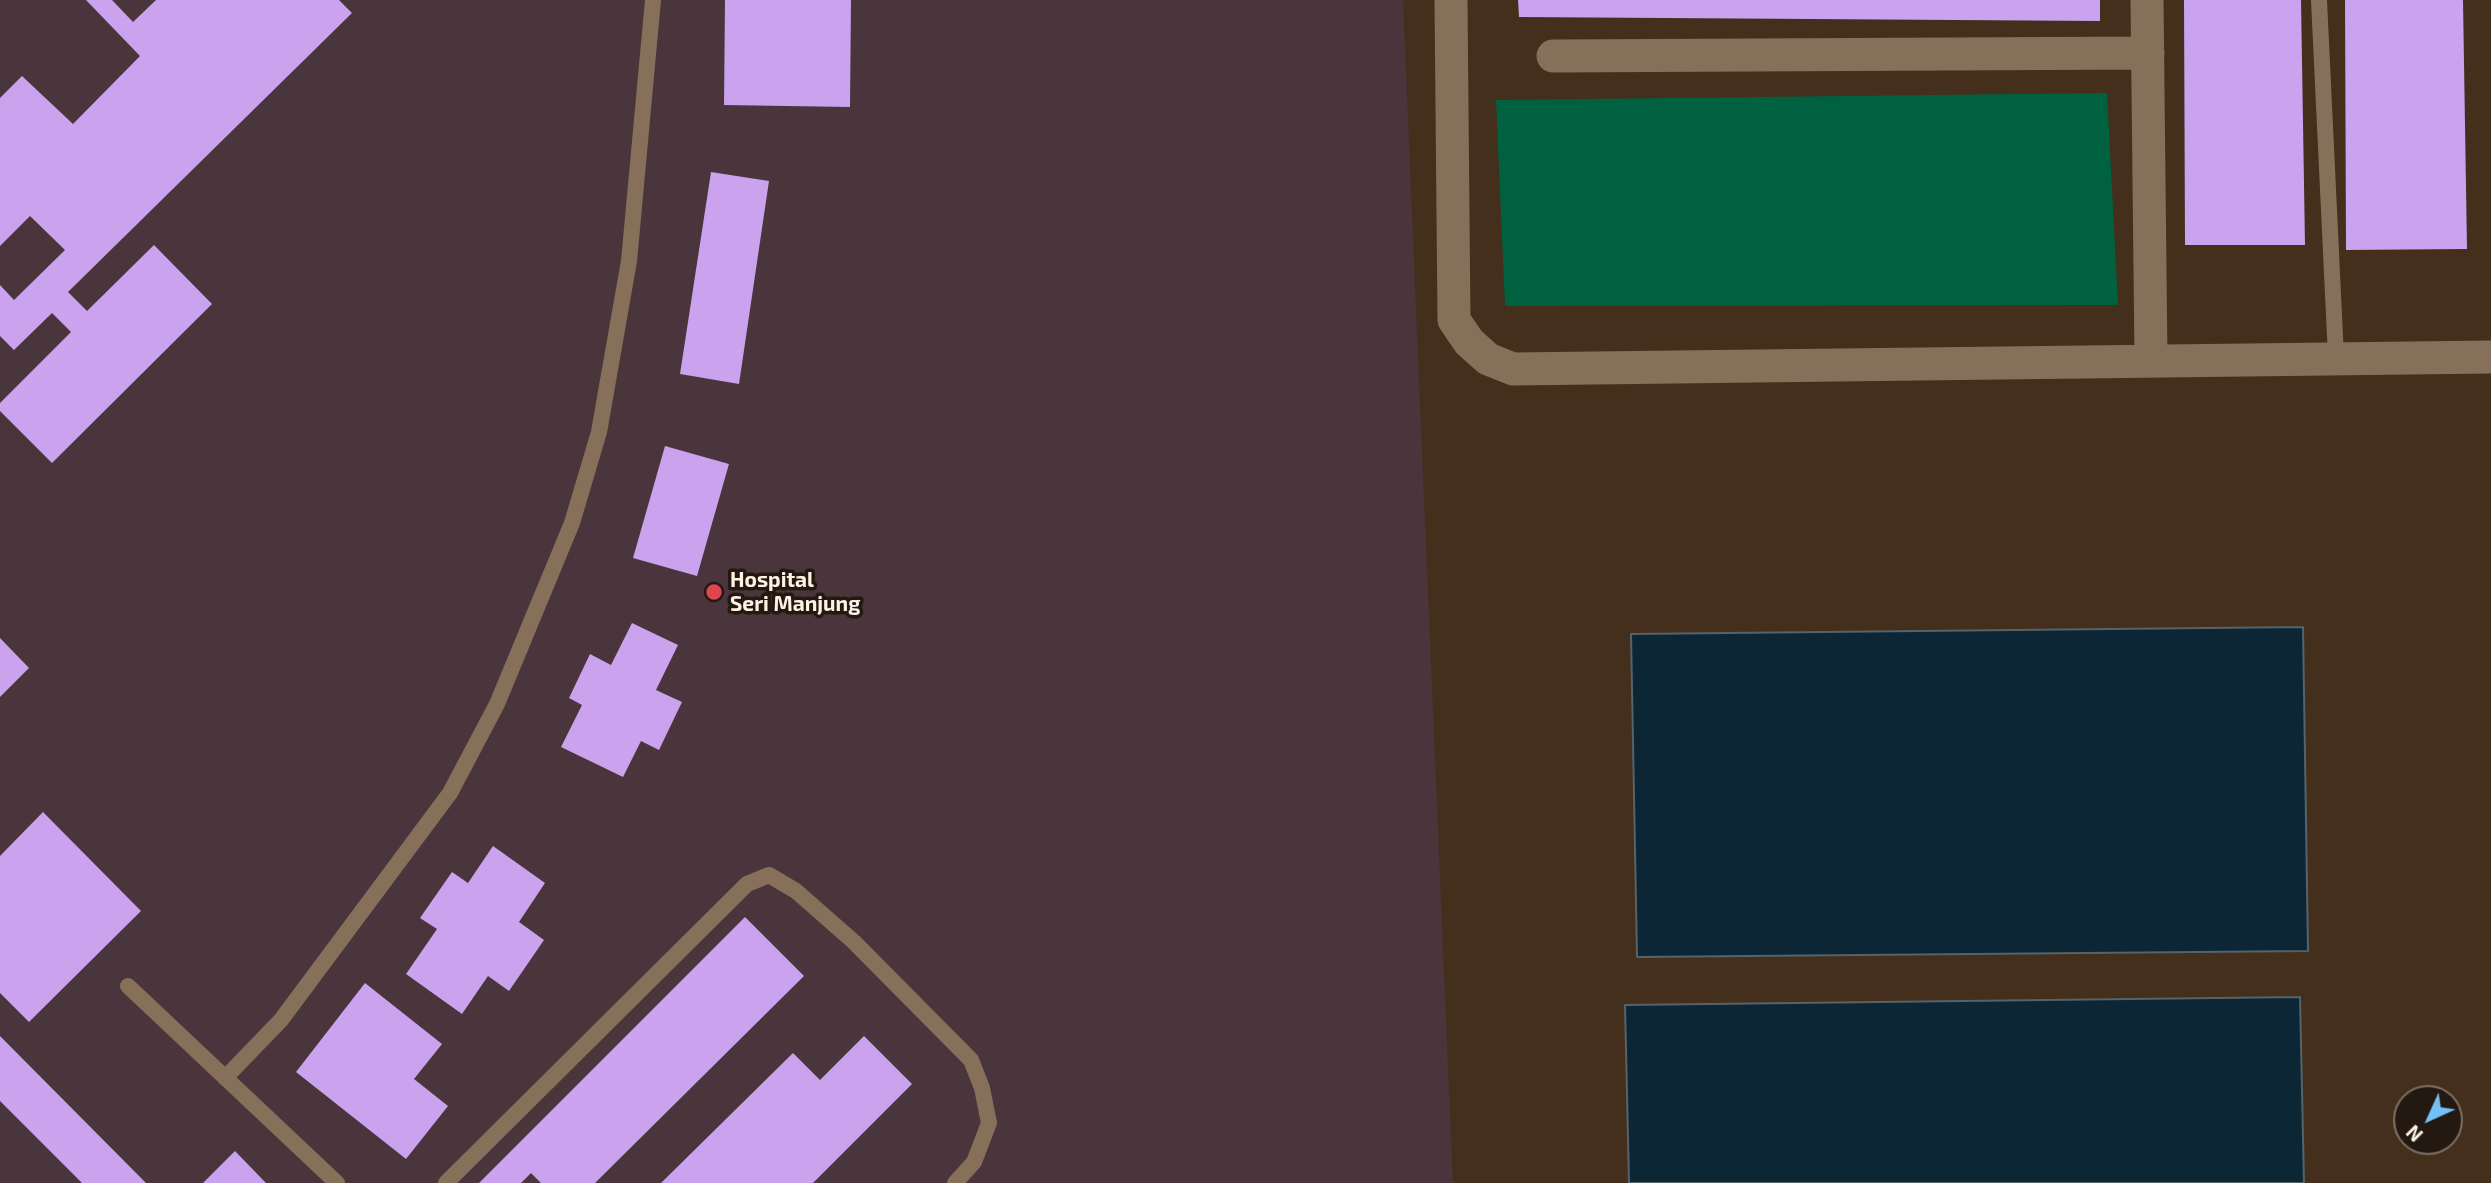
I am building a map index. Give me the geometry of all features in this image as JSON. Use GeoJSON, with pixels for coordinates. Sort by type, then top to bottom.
{"type":"FeatureCollection","features":[{"type":"Feature","properties":{"kind":"street"},"geometry":{"type":"LineString","coordinates":[[1451,0],[1454,320],[1469,342],[1488,359],[1513,369],[2151,359],[2491,357]]}},
{"type":"Feature","properties":{"kind":"street"},"geometry":{"type":"LineString","coordinates":[[2147,0],[2151,359]]}},
{"type":"Feature","properties":{"kind":"street"},"geometry":{"type":"LineString","coordinates":[[1553,56],[2148,53]]}},
{"type":"Feature","properties":{"kind":"lane"},"geometry":{"type":"LineString","coordinates":[[225,1078],[281,1020],[450,793],[497,704],[572,523],[599,432],[629,261],[653,0]]}},
{"type":"Feature","properties":{"kind":"lane"},"geometry":{"type":"LineString","coordinates":[[2319,0],[2336,357]]}},
{"type":"Feature","properties":{"kind":"lane"},"geometry":{"type":"LineString","coordinates":[[446,1183],[747,884],[769,875],[796,891],[854,942],[971,1060],[982,1088],[989,1123],[974,1162],[955,1183]]}},
{"type":"Feature","properties":{"kind":"lane"},"geometry":{"type":"LineString","coordinates":[[128,986],[337,1183]]}},
{"type":"Feature","properties":{"kind":"shaded area","name":"Hospital Seri Manjung"},"geometry":{"type":"Polygon","coordinates":[[[0,0],[1403,0],[1453,1183],[0,1183],[0,0]]]}},
{"type":"Feature","properties":{"kind":"green space"},"geometry":{"type":"Polygon","coordinates":[[[2107,93],[2118,305],[1505,306],[1496,100],[2107,93]]]}},
{"type":"Feature","properties":{"kind":"water"},"geometry":{"type":"Polygon","coordinates":[[[2303,627],[2308,951],[1637,957],[1631,634],[2303,627]]]}},
{"type":"Feature","properties":{"kind":"water"},"geometry":{"type":"Polygon","coordinates":[[[2300,997],[2304,1183],[1629,1183],[1625,1005],[2300,997]]]}},
{"type":"Feature","properties":{"kind":"building"},"geometry":{"type":"Polygon","coordinates":[[[86,0],[112,0],[133,22],[156,0],[339,0],[352,13],[68,292],[87,311],[154,245],[212,304],[52,463],[0,411],[0,403],[71,332],[52,313],[14,350],[0,336],[0,285],[14,300],[65,250],[30,216],[0,246],[0,98],[22,76],[73,124],[140,56],[86,0]]]}},
{"type":"Feature","properties":{"kind":"building"},"geometry":{"type":"Polygon","coordinates":[[[725,0],[851,0],[850,107],[724,105],[725,0]]]}},
{"type":"Feature","properties":{"kind":"building"},"geometry":{"type":"Polygon","coordinates":[[[1518,0],[2100,0],[2100,21],[1519,17],[1518,0]]]}},
{"type":"Feature","properties":{"kind":"building"},"geometry":{"type":"Polygon","coordinates":[[[2184,0],[2301,0],[2305,245],[2185,245],[2184,0]]]}},
{"type":"Feature","properties":{"kind":"building"},"geometry":{"type":"Polygon","coordinates":[[[2345,0],[2463,0],[2467,249],[2346,250],[2345,0]]]}},
{"type":"Feature","properties":{"kind":"building"},"geometry":{"type":"Polygon","coordinates":[[[711,172],[769,181],[739,384],[680,374],[711,172]]]}},
{"type":"Feature","properties":{"kind":"building"},"geometry":{"type":"Polygon","coordinates":[[[665,446],[729,464],[697,576],[633,558],[665,446]]]}},
{"type":"Feature","properties":{"kind":"building"},"geometry":{"type":"Polygon","coordinates":[[[632,623],[678,645],[656,690],[682,702],[659,750],[641,741],[623,777],[561,747],[582,705],[569,698],[590,654],[611,665],[632,623]]]}},
{"type":"Feature","properties":{"kind":"building"},"geometry":{"type":"Polygon","coordinates":[[[0,638],[29,668],[0,697],[0,638]]]}},
{"type":"Feature","properties":{"kind":"building"},"geometry":{"type":"Polygon","coordinates":[[[43,812],[141,911],[29,1022],[0,993],[0,856],[43,812]]]}},
{"type":"Feature","properties":{"kind":"building"},"geometry":{"type":"Polygon","coordinates":[[[493,846],[545,883],[519,922],[544,940],[509,991],[488,976],[462,1014],[406,974],[437,929],[420,918],[452,872],[468,883],[493,846]]]}},
{"type":"Feature","properties":{"kind":"building"},"geometry":{"type":"Polygon","coordinates":[[[745,917],[804,976],[595,1183],[541,1183],[531,1173],[521,1183],[479,1183],[745,917]]]}},
{"type":"Feature","properties":{"kind":"building"},"geometry":{"type":"Polygon","coordinates":[[[365,983],[442,1044],[414,1079],[448,1106],[406,1159],[296,1072],[365,983]]]}},
{"type":"Feature","properties":{"kind":"building"},"geometry":{"type":"Polygon","coordinates":[[[0,1036],[146,1183],[82,1183],[0,1101],[0,1036]]]}},
{"type":"Feature","properties":{"kind":"building"},"geometry":{"type":"Polygon","coordinates":[[[864,1036],[912,1084],[813,1183],[661,1183],[793,1053],[820,1080],[864,1036]]]}},
{"type":"Feature","properties":{"kind":"building"},"geometry":{"type":"Polygon","coordinates":[[[235,1151],[266,1183],[203,1183],[235,1151]]]}},
{"type":"Feature","properties":{"kind":"place","name":"Hospital Seri Manjung"},"geometry":{"type":"Point","coordinates":[714,592]}}]}
